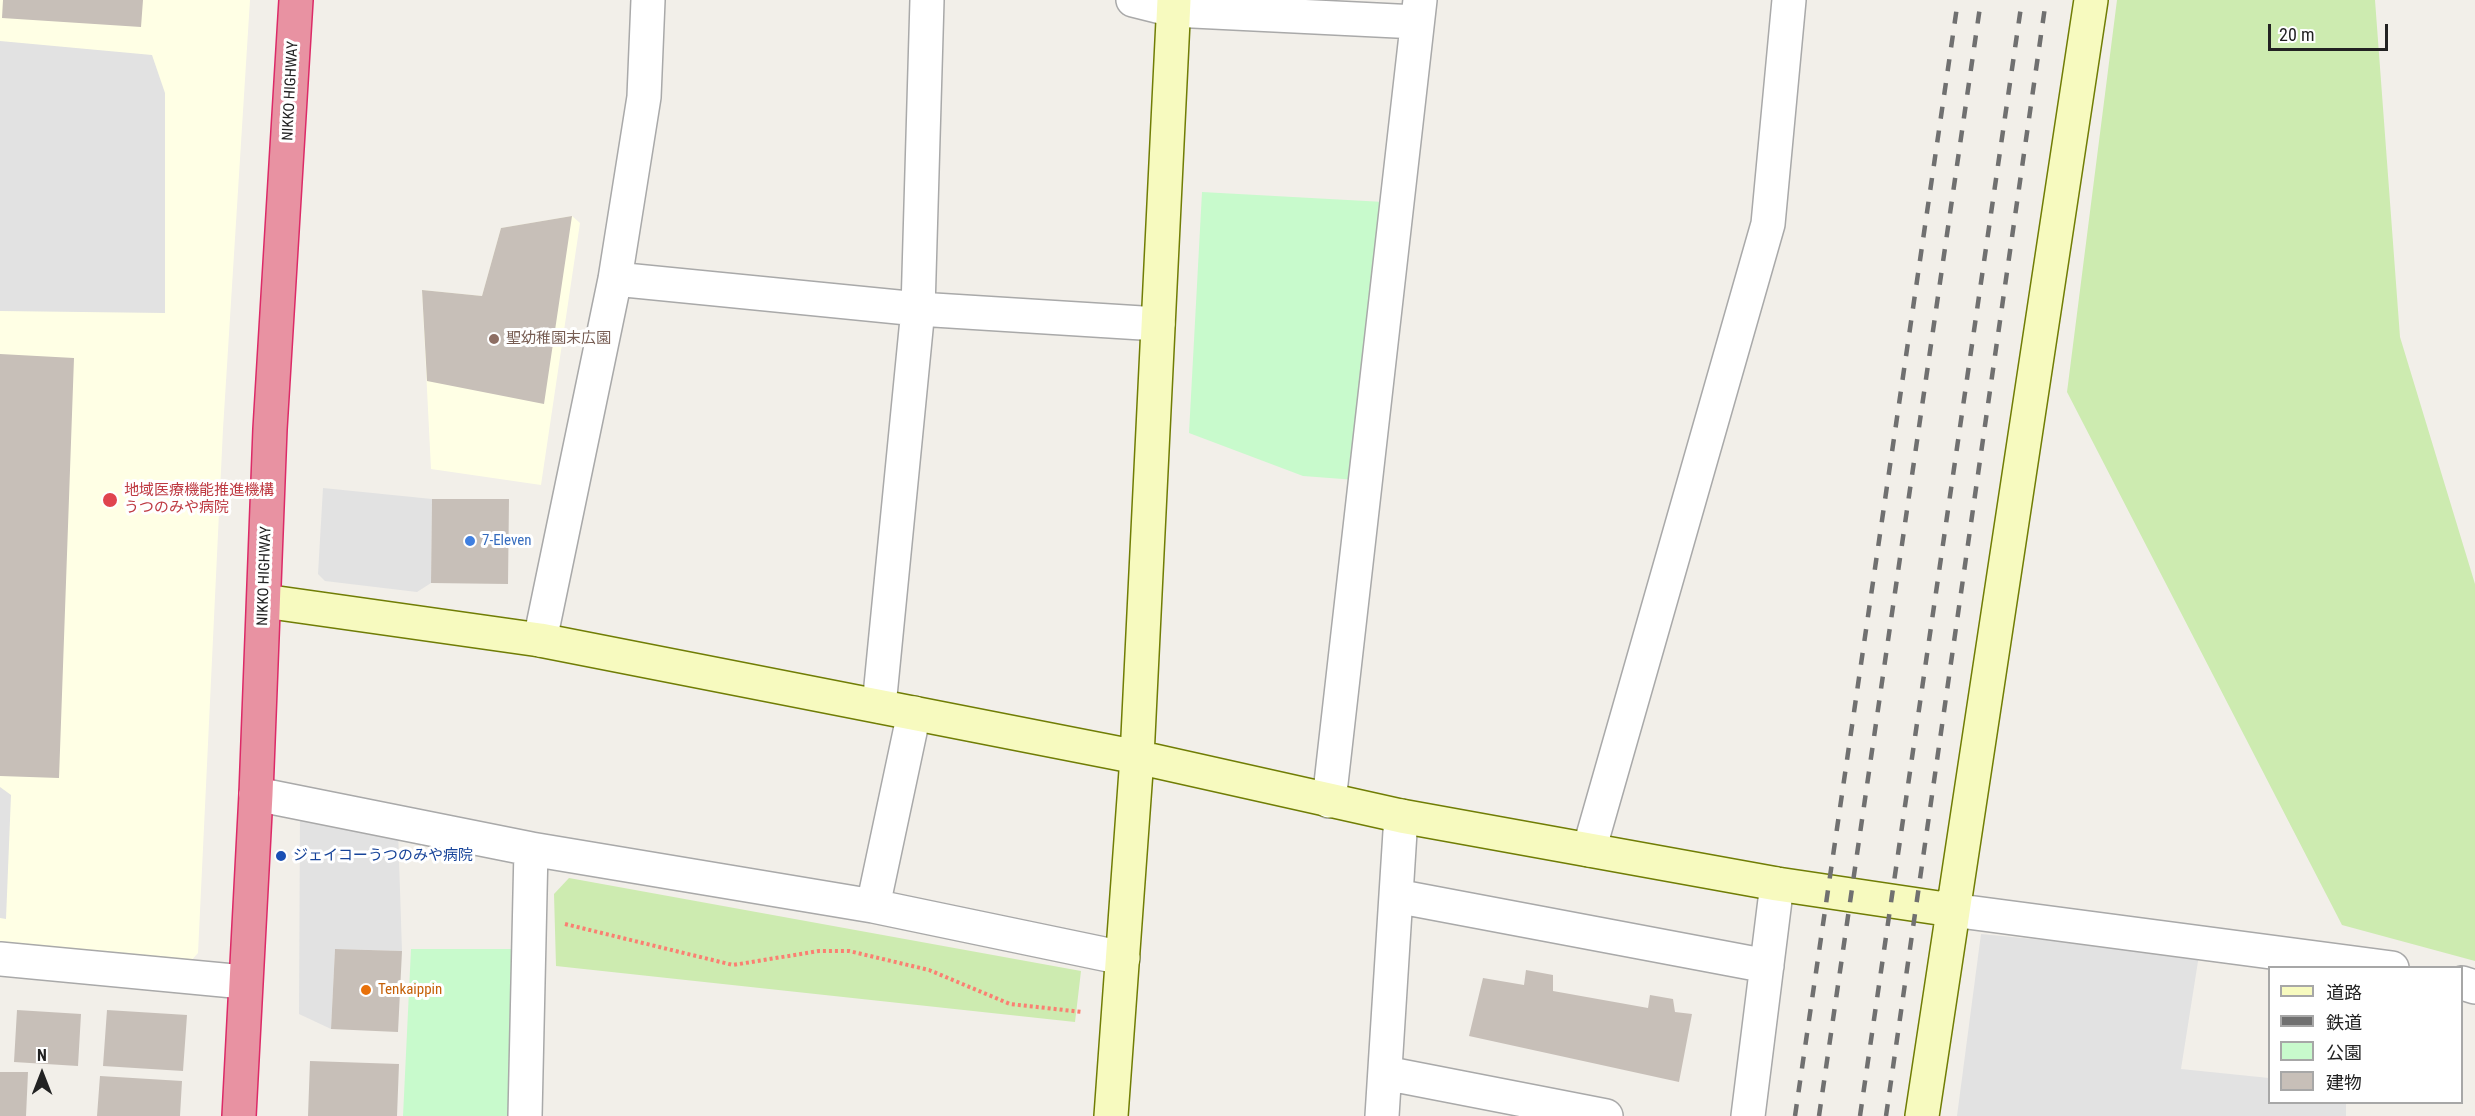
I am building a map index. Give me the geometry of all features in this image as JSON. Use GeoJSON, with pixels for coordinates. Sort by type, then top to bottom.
{"type":"FeatureCollection","features":[{"type":"Feature","properties":{"kind":"highway","name":"NIKKO HIGHWAY"},"geometry":{"type":"LineString","coordinates":[[239,1116],[244,982],[256,794],[270,429],[296,0]]}},
{"type":"Feature","properties":{"kind":"street"},"geometry":{"type":"LineString","coordinates":[[540,640],[615,279],[644,98],[648,0]]}},
{"type":"Feature","properties":{"kind":"street"},"geometry":{"type":"LineString","coordinates":[[879,706],[918,309],[927,0]]}},
{"type":"Feature","properties":{"kind":"street"},"geometry":{"type":"LineString","coordinates":[[1133,0],[1173,5],[1418,11],[1329,801]]}},
{"type":"Feature","properties":{"kind":"street"},"geometry":{"type":"LineString","coordinates":[[1589,850],[1768,224],[1789,0]]}},
{"type":"Feature","properties":{"kind":"street"},"geometry":{"type":"LineString","coordinates":[[1922,1116],[2091,0]]}},
{"type":"Feature","properties":{"kind":"street"},"geometry":{"type":"LineString","coordinates":[[1111,1116],[1137,758],[1173,5]]}},
{"type":"Feature","properties":{"kind":"street"},"geometry":{"type":"LineString","coordinates":[[615,279],[918,309],[1158,324]]}},
{"type":"Feature","properties":{"kind":"street"},"geometry":{"type":"LineString","coordinates":[[264,601],[540,640],[1137,758],[1401,816],[1777,884],[2377,966]]}},
{"type":"Feature","properties":{"kind":"street"},"geometry":{"type":"LineString","coordinates":[[873,906],[914,713]]}},
{"type":"Feature","properties":{"kind":"street"},"geometry":{"type":"LineString","coordinates":[[256,794],[531,849],[873,906],[1123,958]]}},
{"type":"Feature","properties":{"kind":"street"},"geometry":{"type":"LineString","coordinates":[[1382,1116],[1401,816]]}},
{"type":"Feature","properties":{"kind":"street"},"geometry":{"type":"LineString","coordinates":[[525,1116],[531,849]]}},
{"type":"Feature","properties":{"kind":"street"},"geometry":{"type":"LineString","coordinates":[[1748,1116],[1777,884]]}},
{"type":"Feature","properties":{"kind":"street"},"geometry":{"type":"LineString","coordinates":[[1396,896],[1767,966]]}},
{"type":"Feature","properties":{"kind":"street"},"geometry":{"type":"LineString","coordinates":[[0,958],[244,982]]}},
{"type":"Feature","properties":{"kind":"street"},"geometry":{"type":"LineString","coordinates":[[1385,1073],[1606,1116]]}},
{"type":"Feature","properties":{"kind":"path"},"geometry":{"type":"LineString","coordinates":[[530,915],[733,965],[819,951],[849,951],[929,970],[1010,1004],[1118,1015]]}},
{"type":"Feature","properties":{"kind":"shaded area","name":"地域医療機能推進機構 うつのみや病院"},"geometry":{"type":"Polygon","coordinates":[[[0,0],[250,0],[223,429],[198,953],[189,963],[0,941],[0,0]]]}},
{"type":"Feature","properties":{"kind":"shaded area"},"geometry":{"type":"Polygon","coordinates":[[[0,41],[152,55],[165,93],[165,313],[0,311],[0,41]]]}},
{"type":"Feature","properties":{"kind":"shaded area","name":"聖幼稚園末広園"},"geometry":{"type":"Polygon","coordinates":[[[572,216],[580,223],[541,485],[431,469],[422,290],[482,296],[501,228],[572,216]]]}},
{"type":"Feature","properties":{"kind":"shaded area"},"geometry":{"type":"Polygon","coordinates":[[[323,488],[432,499],[431,583],[417,592],[325,581],[318,574],[323,488]]]}},
{"type":"Feature","properties":{"kind":"shaded area"},"geometry":{"type":"Polygon","coordinates":[[[0,787],[11,795],[6,919],[0,918],[0,787]]]}},
{"type":"Feature","properties":{"kind":"shaded area"},"geometry":{"type":"Polygon","coordinates":[[[300,810],[398,829],[402,951],[335,949],[331,1029],[299,1014],[300,810]]]}},
{"type":"Feature","properties":{"kind":"shaded area"},"geometry":{"type":"Polygon","coordinates":[[[1981,934],[2199,955],[2181,1069],[2268,1078],[2268,1104],[2346,1104],[2346,1116],[1957,1116],[1981,934]]]}},
{"type":"Feature","properties":{"kind":"green space"},"geometry":{"type":"Polygon","coordinates":[[[2117,0],[2375,0],[2400,337],[2475,584],[2475,961],[2342,925],[2067,392],[2117,0]]]}},
{"type":"Feature","properties":{"kind":"green space"},"geometry":{"type":"Polygon","coordinates":[[[1202,192],[1384,202],[1356,480],[1303,476],[1189,433],[1202,192]]]}},
{"type":"Feature","properties":{"kind":"green space"},"geometry":{"type":"Polygon","coordinates":[[[569,878],[1081,971],[1075,1022],[556,966],[554,894],[569,878]]]}},
{"type":"Feature","properties":{"kind":"green space"},"geometry":{"type":"Polygon","coordinates":[[[411,949],[513,949],[512,1116],[403,1116],[411,949]]]}},
{"type":"Feature","properties":{"kind":"building"},"geometry":{"type":"Polygon","coordinates":[[[3,0],[143,0],[141,27],[2,18],[3,0]]]}},
{"type":"Feature","properties":{"kind":"building","name":"聖幼稚園末広園"},"geometry":{"type":"Polygon","coordinates":[[[572,216],[544,404],[427,381],[422,290],[482,296],[501,228],[572,216]]]}},
{"type":"Feature","properties":{"kind":"building"},"geometry":{"type":"Polygon","coordinates":[[[0,354],[74,358],[59,778],[0,776],[0,354]]]}},
{"type":"Feature","properties":{"kind":"building","name":"7-Eleven"},"geometry":{"type":"Polygon","coordinates":[[[432,499],[509,499],[508,584],[431,583],[432,499]]]}},
{"type":"Feature","properties":{"kind":"building","name":"Tenkaippin"},"geometry":{"type":"Polygon","coordinates":[[[335,949],[402,951],[398,1032],[331,1029],[335,949]]]}},
{"type":"Feature","properties":{"kind":"building"},"geometry":{"type":"Polygon","coordinates":[[[1526,970],[1553,975],[1553,991],[1648,1008],[1650,995],[1673,999],[1675,1012],[1692,1014],[1679,1082],[1469,1036],[1483,978],[1524,985],[1526,970]]]}},
{"type":"Feature","properties":{"kind":"building"},"geometry":{"type":"Polygon","coordinates":[[[17,1010],[81,1014],[78,1066],[14,1062],[17,1010]]]}},
{"type":"Feature","properties":{"kind":"building"},"geometry":{"type":"Polygon","coordinates":[[[107,1010],[187,1015],[183,1071],[103,1066],[107,1010]]]}},
{"type":"Feature","properties":{"kind":"building"},"geometry":{"type":"Polygon","coordinates":[[[310,1061],[399,1064],[397,1116],[308,1116],[310,1061]]]}},
{"type":"Feature","properties":{"kind":"building"},"geometry":{"type":"Polygon","coordinates":[[[0,1072],[28,1072],[26,1116],[0,1116],[0,1072]]]}},
{"type":"Feature","properties":{"kind":"building"},"geometry":{"type":"Polygon","coordinates":[[[100,1076],[182,1081],[180,1116],[97,1116],[100,1076]]]}},
{"type":"Feature","properties":{"kind":"railway"},"geometry":{"type":"LineString","coordinates":[[1795,1116],[1958,0]]}},
{"type":"Feature","properties":{"kind":"railway"},"geometry":{"type":"LineString","coordinates":[[1819,1116],[1981,0]]}},
{"type":"Feature","properties":{"kind":"railway"},"geometry":{"type":"LineString","coordinates":[[1860,1116],[2022,0]]}},
{"type":"Feature","properties":{"kind":"railway"},"geometry":{"type":"LineString","coordinates":[[1886,1116],[2046,0]]}},
{"type":"Feature","properties":{"kind":"place","name":"聖幼稚園末広園"},"geometry":{"type":"Point","coordinates":[494,339]}},
{"type":"Feature","properties":{"kind":"place","name":"地域医療機能推進機構 うつのみや病院"},"geometry":{"type":"Point","coordinates":[110,500]}},
{"type":"Feature","properties":{"kind":"place","name":"7-Eleven"},"geometry":{"type":"Point","coordinates":[470,541]}},
{"type":"Feature","properties":{"kind":"place","name":"ジェイコーうつのみや病院"},"geometry":{"type":"Point","coordinates":[281,856]}},
{"type":"Feature","properties":{"kind":"place","name":"Tenkaippin"},"geometry":{"type":"Point","coordinates":[366,990]}}]}
